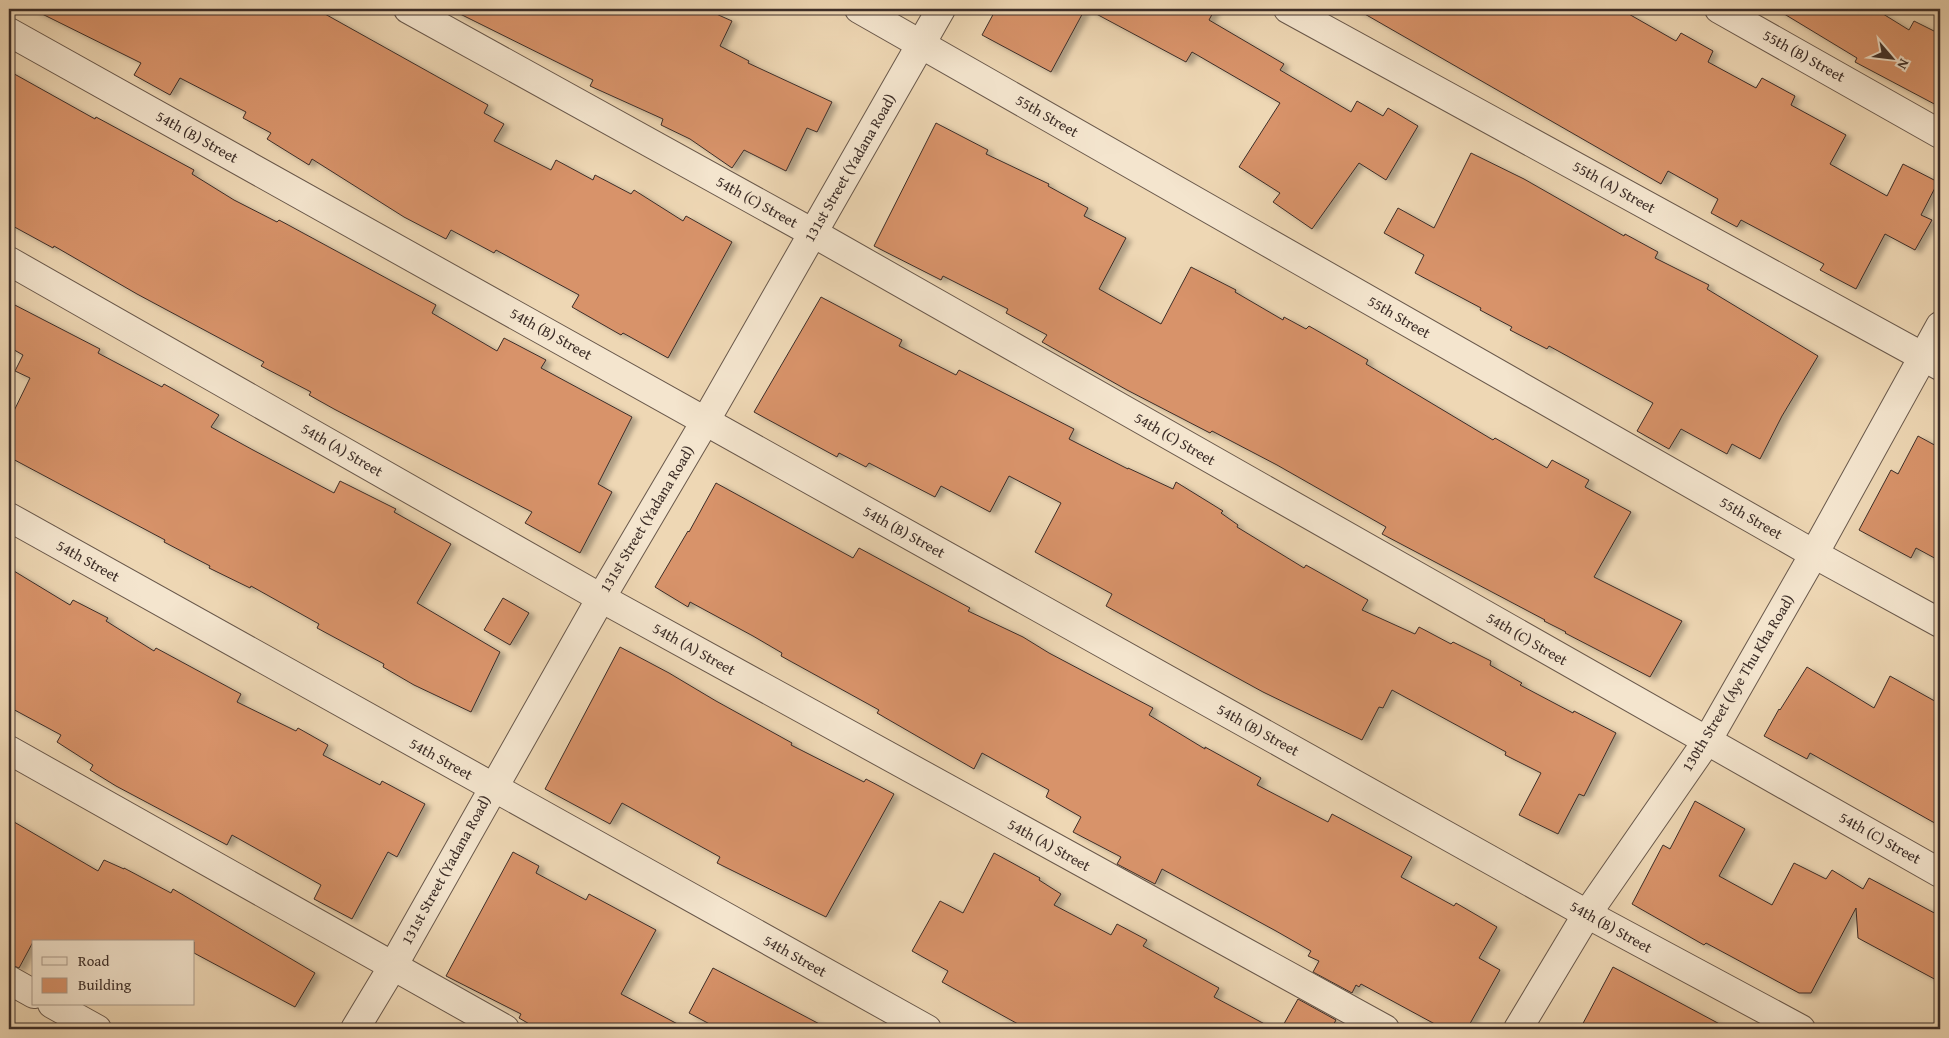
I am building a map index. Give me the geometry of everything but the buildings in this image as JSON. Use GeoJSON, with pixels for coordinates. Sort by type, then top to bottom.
{"type":"FeatureCollection","features":[{"type":"Feature","properties":{"kind":"street","name":"54th (C) Street"},"geometry":{"type":"LineString","coordinates":[[408,9],[813,233],[1940,873]]}},
{"type":"Feature","properties":{"kind":"street","name":"55th Street"},"geometry":{"type":"LineString","coordinates":[[859,9],[1814,554],[1940,623]]}},
{"type":"Feature","properties":{"kind":"street","name":"131st Street (Yadana Road)"},"geometry":{"type":"LineString","coordinates":[[355,1029],[393,966],[492,788],[706,420],[941,9]]}},
{"type":"Feature","properties":{"kind":"street","name":"55th (A) Street"},"geometry":{"type":"LineString","coordinates":[[1288,9],[1932,361]]}},
{"type":"Feature","properties":{"kind":"street","name":"55th (B) Street"},"geometry":{"type":"LineString","coordinates":[[1719,9],[1940,134]]}},
{"type":"Feature","properties":{"kind":"street","name":"54th (B) Street"},"geometry":{"type":"LineString","coordinates":[[9,32],[1587,914],[1801,1029]]}},
{"type":"Feature","properties":{"kind":"street","name":"54th (A) Street"},"geometry":{"type":"LineString","coordinates":[[9,260],[601,598],[1385,1029]]}},
{"type":"Feature","properties":{"kind":"street","name":"130th Street (Aye Thu Kha Road)"},"geometry":{"type":"LineString","coordinates":[[1518,1029],[1587,914],[1707,741],[1814,554],[1932,361],[1940,326]]}},
{"type":"Feature","properties":{"kind":"street","name":"54th Street"},"geometry":{"type":"LineString","coordinates":[[9,517],[927,1029]]}},
{"type":"Feature","properties":{"kind":"street"},"geometry":{"type":"LineString","coordinates":[[9,750],[505,1029]]}},
{"type":"Feature","properties":{"kind":"street"},"geometry":{"type":"LineString","coordinates":[[9,980],[32,993]]}},
{"type":"Feature","properties":{"kind":"street"},"geometry":{"type":"LineString","coordinates":[[56,1006],[97,1029]]}}]}
